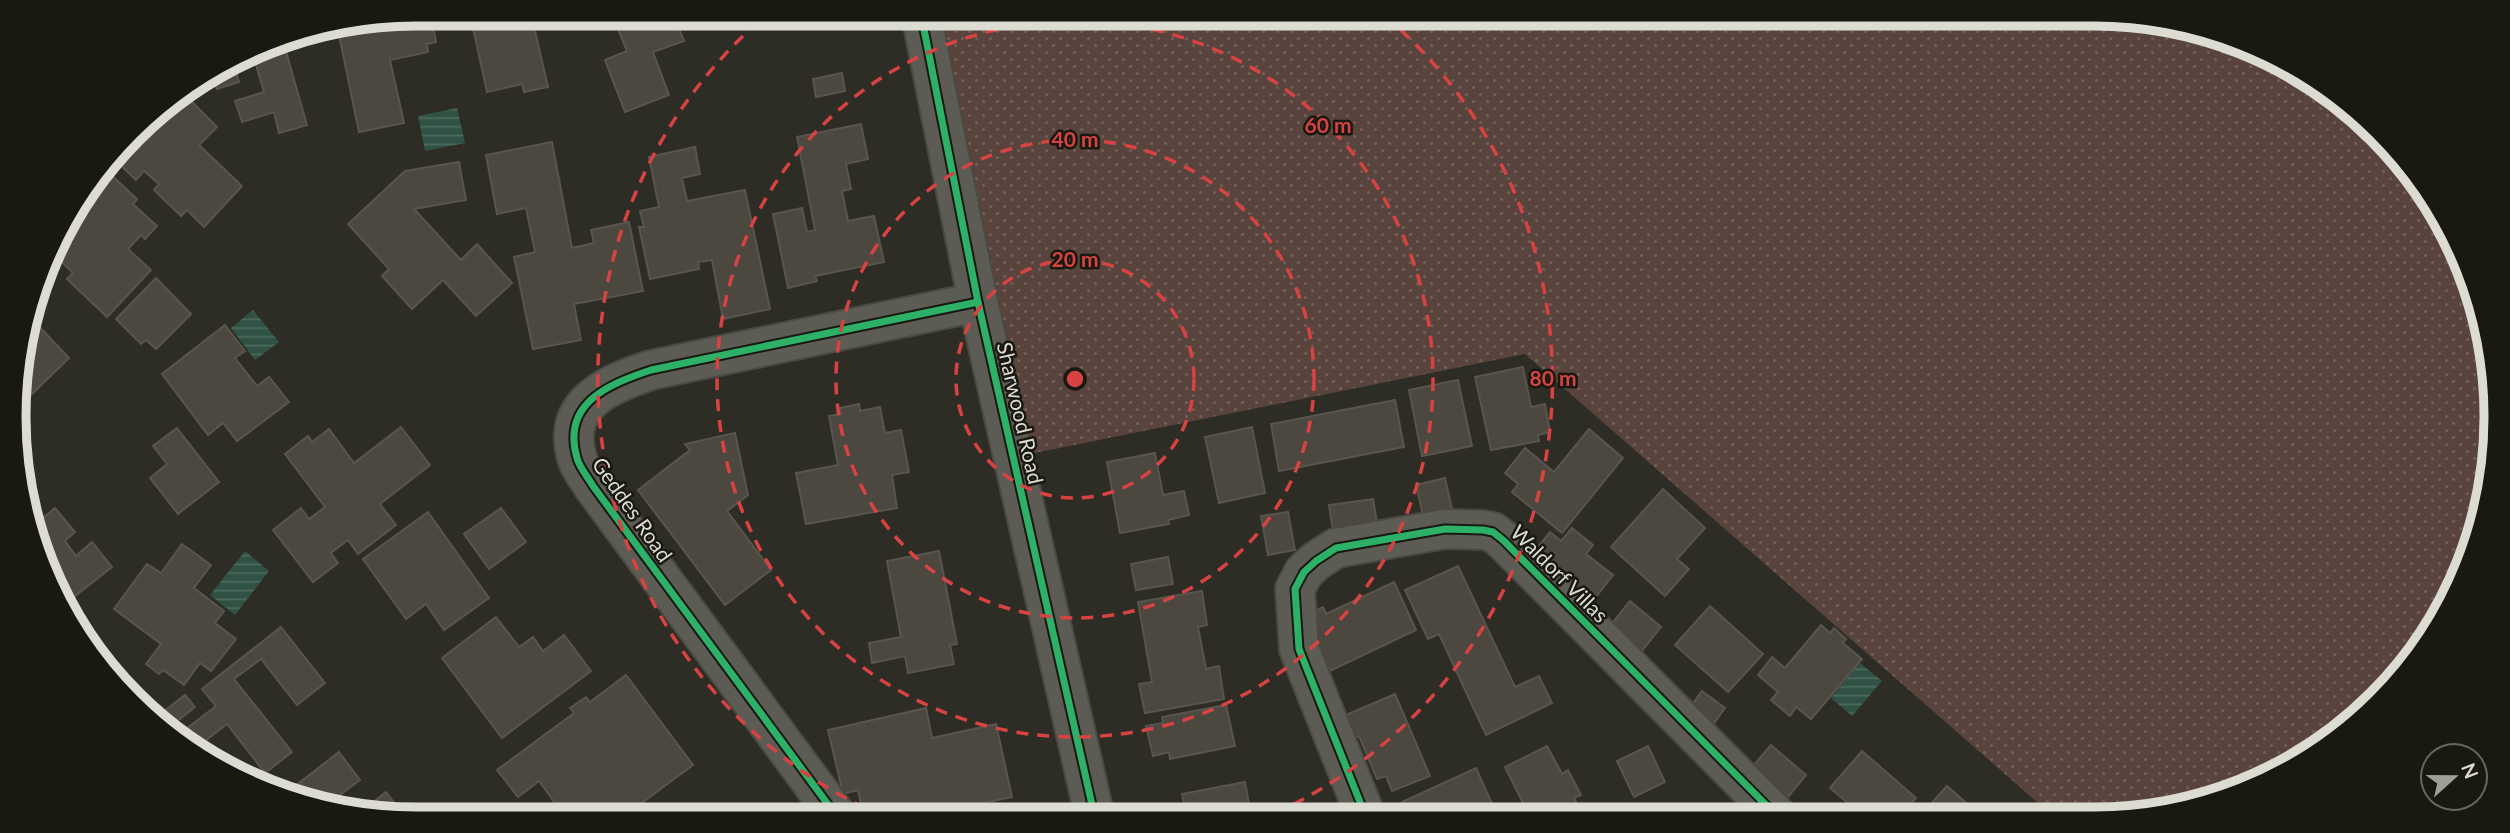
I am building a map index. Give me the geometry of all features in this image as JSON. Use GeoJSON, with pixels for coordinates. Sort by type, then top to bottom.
{"type":"FeatureCollection","features":[{"type":"Feature","properties":{"kind":"street","name":"Sharwood Road"},"geometry":{"type":"LineString","coordinates":[[923,26],[978,302],[1093,807]]}},
{"type":"Feature","properties":{"kind":"street","name":"Geddes Road"},"geometry":{"type":"LineString","coordinates":[[830,807],[593,486],[577,459],[573,431],[582,411],[594,395],[617,382],[651,370],[978,302]]}},
{"type":"Feature","properties":{"kind":"street","name":"Waldorf Villas"},"geometry":{"type":"LineString","coordinates":[[1362,807],[1299,649],[1295,589],[1304,572],[1336,548],[1445,529],[1493,532],[1768,807]]}},
{"type":"Feature","properties":{"kind":"shaded area"},"geometry":{"type":"Polygon","coordinates":[[[930,26],[2094,26],[2144,30],[2195,40],[2266,66],[2310,92],[2351,123],[2403,179],[2444,244],[2463,291],[2476,340],[2484,416],[2476,493],[2454,566],[2418,633],[2387,674],[2331,726],[2266,767],[2219,786],[2170,799],[2094,807],[2043,807],[1525,354],[1020,456],[930,26]]]}},
{"type":"Feature","properties":{"kind":"shaded area"},"geometry":{"type":"Polygon","coordinates":[[[457,108],[465,143],[425,151],[418,116],[457,108]]]}},
{"type":"Feature","properties":{"kind":"shaded area"},"geometry":{"type":"Polygon","coordinates":[[[253,310],[279,342],[255,360],[231,328],[253,310]]]}},
{"type":"Feature","properties":{"kind":"shaded area"},"geometry":{"type":"Polygon","coordinates":[[[245,551],[269,571],[235,615],[210,595],[245,551]]]}},
{"type":"Feature","properties":{"kind":"shaded area"},"geometry":{"type":"Polygon","coordinates":[[[1860,663],[1882,681],[1852,716],[1831,698],[1860,663]]]}},
{"type":"Feature","properties":{"kind":"building"},"geometry":{"type":"Polygon","coordinates":[[[433,26],[436,42],[427,44],[428,52],[390,60],[404,123],[359,132],[339,34],[391,27],[433,26]]]}},
{"type":"Feature","properties":{"kind":"building"},"geometry":{"type":"Polygon","coordinates":[[[473,26],[534,26],[548,87],[524,92],[522,84],[487,92],[473,26]]]}},
{"type":"Feature","properties":{"kind":"building"},"geometry":{"type":"Polygon","coordinates":[[[617,26],[678,26],[684,41],[653,52],[669,95],[625,112],[605,60],[627,51],[617,26]]]}},
{"type":"Feature","properties":{"kind":"building"},"geometry":{"type":"Polygon","coordinates":[[[285,49],[307,125],[279,133],[274,112],[242,122],[235,101],[264,92],[255,61],[285,49]]]}},
{"type":"Feature","properties":{"kind":"building"},"geometry":{"type":"Polygon","coordinates":[[[235,71],[239,82],[217,89],[215,83],[235,71]]]}},
{"type":"Feature","properties":{"kind":"building"},"geometry":{"type":"Polygon","coordinates":[[[842,73],[845,91],[816,97],[813,79],[842,73]]]}},
{"type":"Feature","properties":{"kind":"building"},"geometry":{"type":"Polygon","coordinates":[[[190,100],[217,127],[199,145],[242,186],[204,227],[187,210],[181,216],[154,190],[159,184],[144,171],[136,180],[119,164],[159,123],[190,100]]]}},
{"type":"Feature","properties":{"kind":"building"},"geometry":{"type":"Polygon","coordinates":[[[861,124],[868,159],[846,164],[851,189],[842,191],[848,221],[874,216],[884,262],[815,276],[817,281],[788,288],[773,214],[802,208],[807,232],[815,230],[797,137],[861,124]]]}},
{"type":"Feature","properties":{"kind":"building"},"geometry":{"type":"Polygon","coordinates":[[[552,142],[572,248],[594,243],[591,230],[629,222],[643,291],[574,304],[581,340],[533,349],[514,257],[535,252],[526,208],[497,214],[486,155],[552,142]]]}},
{"type":"Feature","properties":{"kind":"building"},"geometry":{"type":"Polygon","coordinates":[[[695,147],[700,174],[682,178],[687,201],[745,190],[770,309],[723,319],[712,260],[698,262],[699,269],[650,279],[639,227],[644,227],[640,211],[659,207],[649,157],[695,147]]]}},
{"type":"Feature","properties":{"kind":"building"},"geometry":{"type":"Polygon","coordinates":[[[459,162],[466,200],[414,209],[461,260],[477,244],[512,283],[476,316],[443,280],[412,309],[382,276],[389,269],[348,224],[405,171],[459,162]]]}},
{"type":"Feature","properties":{"kind":"building"},"geometry":{"type":"Polygon","coordinates":[[[111,174],[137,199],[133,204],[157,226],[145,239],[141,235],[128,249],[151,270],[107,317],[67,279],[73,273],[59,259],[79,221],[111,174]]]}},
{"type":"Feature","properties":{"kind":"building"},"geometry":{"type":"Polygon","coordinates":[[[156,278],[191,314],[156,349],[146,340],[141,344],[116,319],[156,278]]]}},
{"type":"Feature","properties":{"kind":"building"},"geometry":{"type":"Polygon","coordinates":[[[38,325],[69,358],[29,397],[27,391],[38,325]]]}},
{"type":"Feature","properties":{"kind":"building"},"geometry":{"type":"Polygon","coordinates":[[[225,325],[245,351],[235,358],[257,386],[269,377],[289,402],[237,441],[223,423],[208,435],[162,374],[225,325]]]}},
{"type":"Feature","properties":{"kind":"building"},"geometry":{"type":"Polygon","coordinates":[[[1523,367],[1531,407],[1545,404],[1550,432],[1538,435],[1539,441],[1491,450],[1475,377],[1523,367]]]}},
{"type":"Feature","properties":{"kind":"building"},"geometry":{"type":"Polygon","coordinates":[[[1458,380],[1472,446],[1422,456],[1409,390],[1458,380]]]}},
{"type":"Feature","properties":{"kind":"building"},"geometry":{"type":"Polygon","coordinates":[[[1395,400],[1404,447],[1279,471],[1271,424],[1395,400]]]}},
{"type":"Feature","properties":{"kind":"building"},"geometry":{"type":"Polygon","coordinates":[[[859,404],[860,411],[880,407],[885,433],[901,430],[909,472],[892,475],[897,508],[806,524],[796,473],[838,465],[829,416],[841,414],[840,408],[859,404]]]}},
{"type":"Feature","properties":{"kind":"building"},"geometry":{"type":"Polygon","coordinates":[[[401,427],[430,465],[380,504],[396,525],[358,554],[348,540],[331,553],[338,563],[313,582],[273,530],[301,508],[309,519],[325,507],[285,454],[308,436],[312,442],[329,429],[354,463],[401,427]]]}},
{"type":"Feature","properties":{"kind":"building"},"geometry":{"type":"Polygon","coordinates":[[[1252,427],[1265,493],[1219,503],[1205,437],[1252,427]]]}},
{"type":"Feature","properties":{"kind":"building"},"geometry":{"type":"Polygon","coordinates":[[[177,428],[219,482],[178,514],[150,478],[167,464],[153,446],[177,428]]]}},
{"type":"Feature","properties":{"kind":"building"},"geometry":{"type":"Polygon","coordinates":[[[1589,429],[1623,458],[1562,533],[1512,492],[1518,484],[1505,473],[1525,448],[1554,472],[1589,429]]]}},
{"type":"Feature","properties":{"kind":"building"},"geometry":{"type":"Polygon","coordinates":[[[735,433],[748,495],[727,511],[771,570],[725,605],[638,490],[690,450],[685,444],[735,433]]]}},
{"type":"Feature","properties":{"kind":"building"},"geometry":{"type":"Polygon","coordinates":[[[1155,453],[1163,495],[1184,491],[1189,515],[1168,520],[1169,524],[1120,533],[1107,462],[1155,453]]]}},
{"type":"Feature","properties":{"kind":"building"},"geometry":{"type":"Polygon","coordinates":[[[1445,478],[1454,518],[1425,524],[1416,485],[1445,478]]]}},
{"type":"Feature","properties":{"kind":"building"},"geometry":{"type":"Polygon","coordinates":[[[1663,489],[1705,528],[1677,559],[1689,569],[1665,596],[1611,547],[1663,489]]]}},
{"type":"Feature","properties":{"kind":"building"},"geometry":{"type":"Polygon","coordinates":[[[1373,499],[1379,535],[1335,543],[1329,505],[1373,499]]]}},
{"type":"Feature","properties":{"kind":"building"},"geometry":{"type":"Polygon","coordinates":[[[55,508],[75,532],[65,541],[76,556],[92,542],[112,567],[72,599],[56,566],[41,520],[55,508]]]}},
{"type":"Feature","properties":{"kind":"building"},"geometry":{"type":"Polygon","coordinates":[[[501,508],[526,542],[489,569],[464,534],[501,508]]]}},
{"type":"Feature","properties":{"kind":"building"},"geometry":{"type":"Polygon","coordinates":[[[428,512],[489,598],[444,630],[426,604],[406,619],[363,559],[428,512]]]}},
{"type":"Feature","properties":{"kind":"building"},"geometry":{"type":"Polygon","coordinates":[[[1288,512],[1295,550],[1268,555],[1261,516],[1288,512]]]}},
{"type":"Feature","properties":{"kind":"building"},"geometry":{"type":"Polygon","coordinates":[[[1572,528],[1593,545],[1586,554],[1613,575],[1592,602],[1566,581],[1526,562],[1550,532],[1561,541],[1572,528]]]}},
{"type":"Feature","properties":{"kind":"building"},"geometry":{"type":"Polygon","coordinates":[[[182,544],[211,565],[194,588],[224,611],[215,623],[236,639],[211,671],[200,663],[184,685],[163,670],[159,674],[146,664],[161,644],[114,609],[147,564],[161,573],[182,544]]]}},
{"type":"Feature","properties":{"kind":"building"},"geometry":{"type":"Polygon","coordinates":[[[939,551],[957,644],[950,645],[954,664],[908,673],[905,656],[872,663],[869,643],[901,637],[887,561],[939,551]]]}},
{"type":"Feature","properties":{"kind":"building"},"geometry":{"type":"Polygon","coordinates":[[[1168,557],[1173,584],[1136,590],[1131,564],[1168,557]]]}},
{"type":"Feature","properties":{"kind":"building"},"geometry":{"type":"Polygon","coordinates":[[[1458,566],[1515,687],[1539,676],[1552,703],[1486,735],[1439,634],[1428,639],[1405,590],[1458,566]]]}},
{"type":"Feature","properties":{"kind":"building"},"geometry":{"type":"Polygon","coordinates":[[[1394,582],[1416,630],[1330,671],[1304,616],[1323,607],[1326,614],[1394,582]]]}},
{"type":"Feature","properties":{"kind":"building"},"geometry":{"type":"Polygon","coordinates":[[[1202,591],[1207,625],[1198,627],[1206,669],[1219,666],[1224,699],[1145,713],[1139,684],[1152,682],[1138,602],[1202,591]]]}},
{"type":"Feature","properties":{"kind":"building"},"geometry":{"type":"Polygon","coordinates":[[[1630,601],[1661,627],[1637,657],[1606,631],[1630,601]]]}},
{"type":"Feature","properties":{"kind":"building"},"geometry":{"type":"Polygon","coordinates":[[[1710,606],[1763,654],[1728,692],[1675,645],[1710,606]]]}},
{"type":"Feature","properties":{"kind":"building"},"geometry":{"type":"Polygon","coordinates":[[[496,617],[519,647],[533,637],[543,651],[564,635],[591,671],[502,738],[442,658],[496,617]]]}},
{"type":"Feature","properties":{"kind":"building"},"geometry":{"type":"Polygon","coordinates":[[[1821,625],[1830,633],[1834,628],[1846,639],[1843,643],[1862,659],[1811,719],[1796,707],[1790,716],[1771,700],[1778,692],[1758,675],[1772,657],[1785,668],[1821,625]]]}},
{"type":"Feature","properties":{"kind":"building"},"geometry":{"type":"Polygon","coordinates":[[[281,627],[325,683],[297,705],[261,659],[234,679],[292,752],[265,773],[227,724],[203,743],[185,730],[216,706],[202,689],[281,627]]]}},
{"type":"Feature","properties":{"kind":"building"},"geometry":{"type":"Polygon","coordinates":[[[626,675],[693,765],[636,807],[558,807],[539,781],[518,797],[497,770],[574,713],[570,708],[586,697],[590,702],[626,675]]]}},
{"type":"Feature","properties":{"kind":"building"},"geometry":{"type":"Polygon","coordinates":[[[1702,691],[1725,708],[1707,733],[1684,716],[1702,691]]]}},
{"type":"Feature","properties":{"kind":"building"},"geometry":{"type":"Polygon","coordinates":[[[1395,694],[1430,776],[1392,791],[1386,776],[1377,779],[1359,736],[1351,740],[1341,717],[1395,694]]]}},
{"type":"Feature","properties":{"kind":"building"},"geometry":{"type":"Polygon","coordinates":[[[185,695],[195,707],[175,723],[162,713],[185,695]]]}},
{"type":"Feature","properties":{"kind":"building"},"geometry":{"type":"Polygon","coordinates":[[[1226,705],[1235,746],[1170,759],[1169,752],[1153,756],[1146,726],[1163,723],[1162,717],[1226,705]]]}},
{"type":"Feature","properties":{"kind":"building"},"geometry":{"type":"Polygon","coordinates":[[[926,708],[932,738],[996,724],[1012,797],[974,807],[862,807],[858,790],[843,794],[828,730],[926,708]]]}},
{"type":"Feature","properties":{"kind":"building"},"geometry":{"type":"Polygon","coordinates":[[[1771,745],[1806,775],[1782,804],[1746,774],[1771,745]]]}},
{"type":"Feature","properties":{"kind":"building"},"geometry":{"type":"Polygon","coordinates":[[[1547,746],[1562,774],[1568,770],[1581,795],[1574,798],[1579,807],[1525,807],[1505,767],[1547,746]]]}},
{"type":"Feature","properties":{"kind":"building"},"geometry":{"type":"Polygon","coordinates":[[[1648,746],[1665,782],[1634,797],[1617,761],[1648,746]]]}},
{"type":"Feature","properties":{"kind":"building"},"geometry":{"type":"Polygon","coordinates":[[[1862,751],[1916,798],[1908,807],[1852,807],[1830,788],[1862,751]]]}},
{"type":"Feature","properties":{"kind":"building"},"geometry":{"type":"Polygon","coordinates":[[[339,752],[360,780],[336,798],[294,787],[339,752]]]}},
{"type":"Feature","properties":{"kind":"building"},"geometry":{"type":"Polygon","coordinates":[[[1476,768],[1494,807],[1404,807],[1402,802],[1476,768]]]}},
{"type":"Feature","properties":{"kind":"building"},"geometry":{"type":"Polygon","coordinates":[[[1245,782],[1250,807],[1185,807],[1182,794],[1245,782]]]}},
{"type":"Feature","properties":{"kind":"building"},"geometry":{"type":"Polygon","coordinates":[[[1947,786],[1971,807],[1928,807],[1947,786]]]}},
{"type":"Feature","properties":{"kind":"building"},"geometry":{"type":"Polygon","coordinates":[[[386,792],[397,806],[391,806],[371,804],[386,792]]]}},
{"type":"Feature","properties":{"kind":"cycle path"},"geometry":{"type":"LineString","coordinates":[[923,26],[978,302],[1093,807]]}},
{"type":"Feature","properties":{"kind":"cycle path"},"geometry":{"type":"LineString","coordinates":[[830,807],[593,486],[577,458],[574,439],[576,423],[582,410],[605,389],[651,370],[978,302]]}},
{"type":"Feature","properties":{"kind":"cycle path"},"geometry":{"type":"LineString","coordinates":[[1362,807],[1299,649],[1295,589],[1304,572],[1336,548],[1445,529],[1483,530],[1493,532],[1503,540],[1768,807]]}}]}
